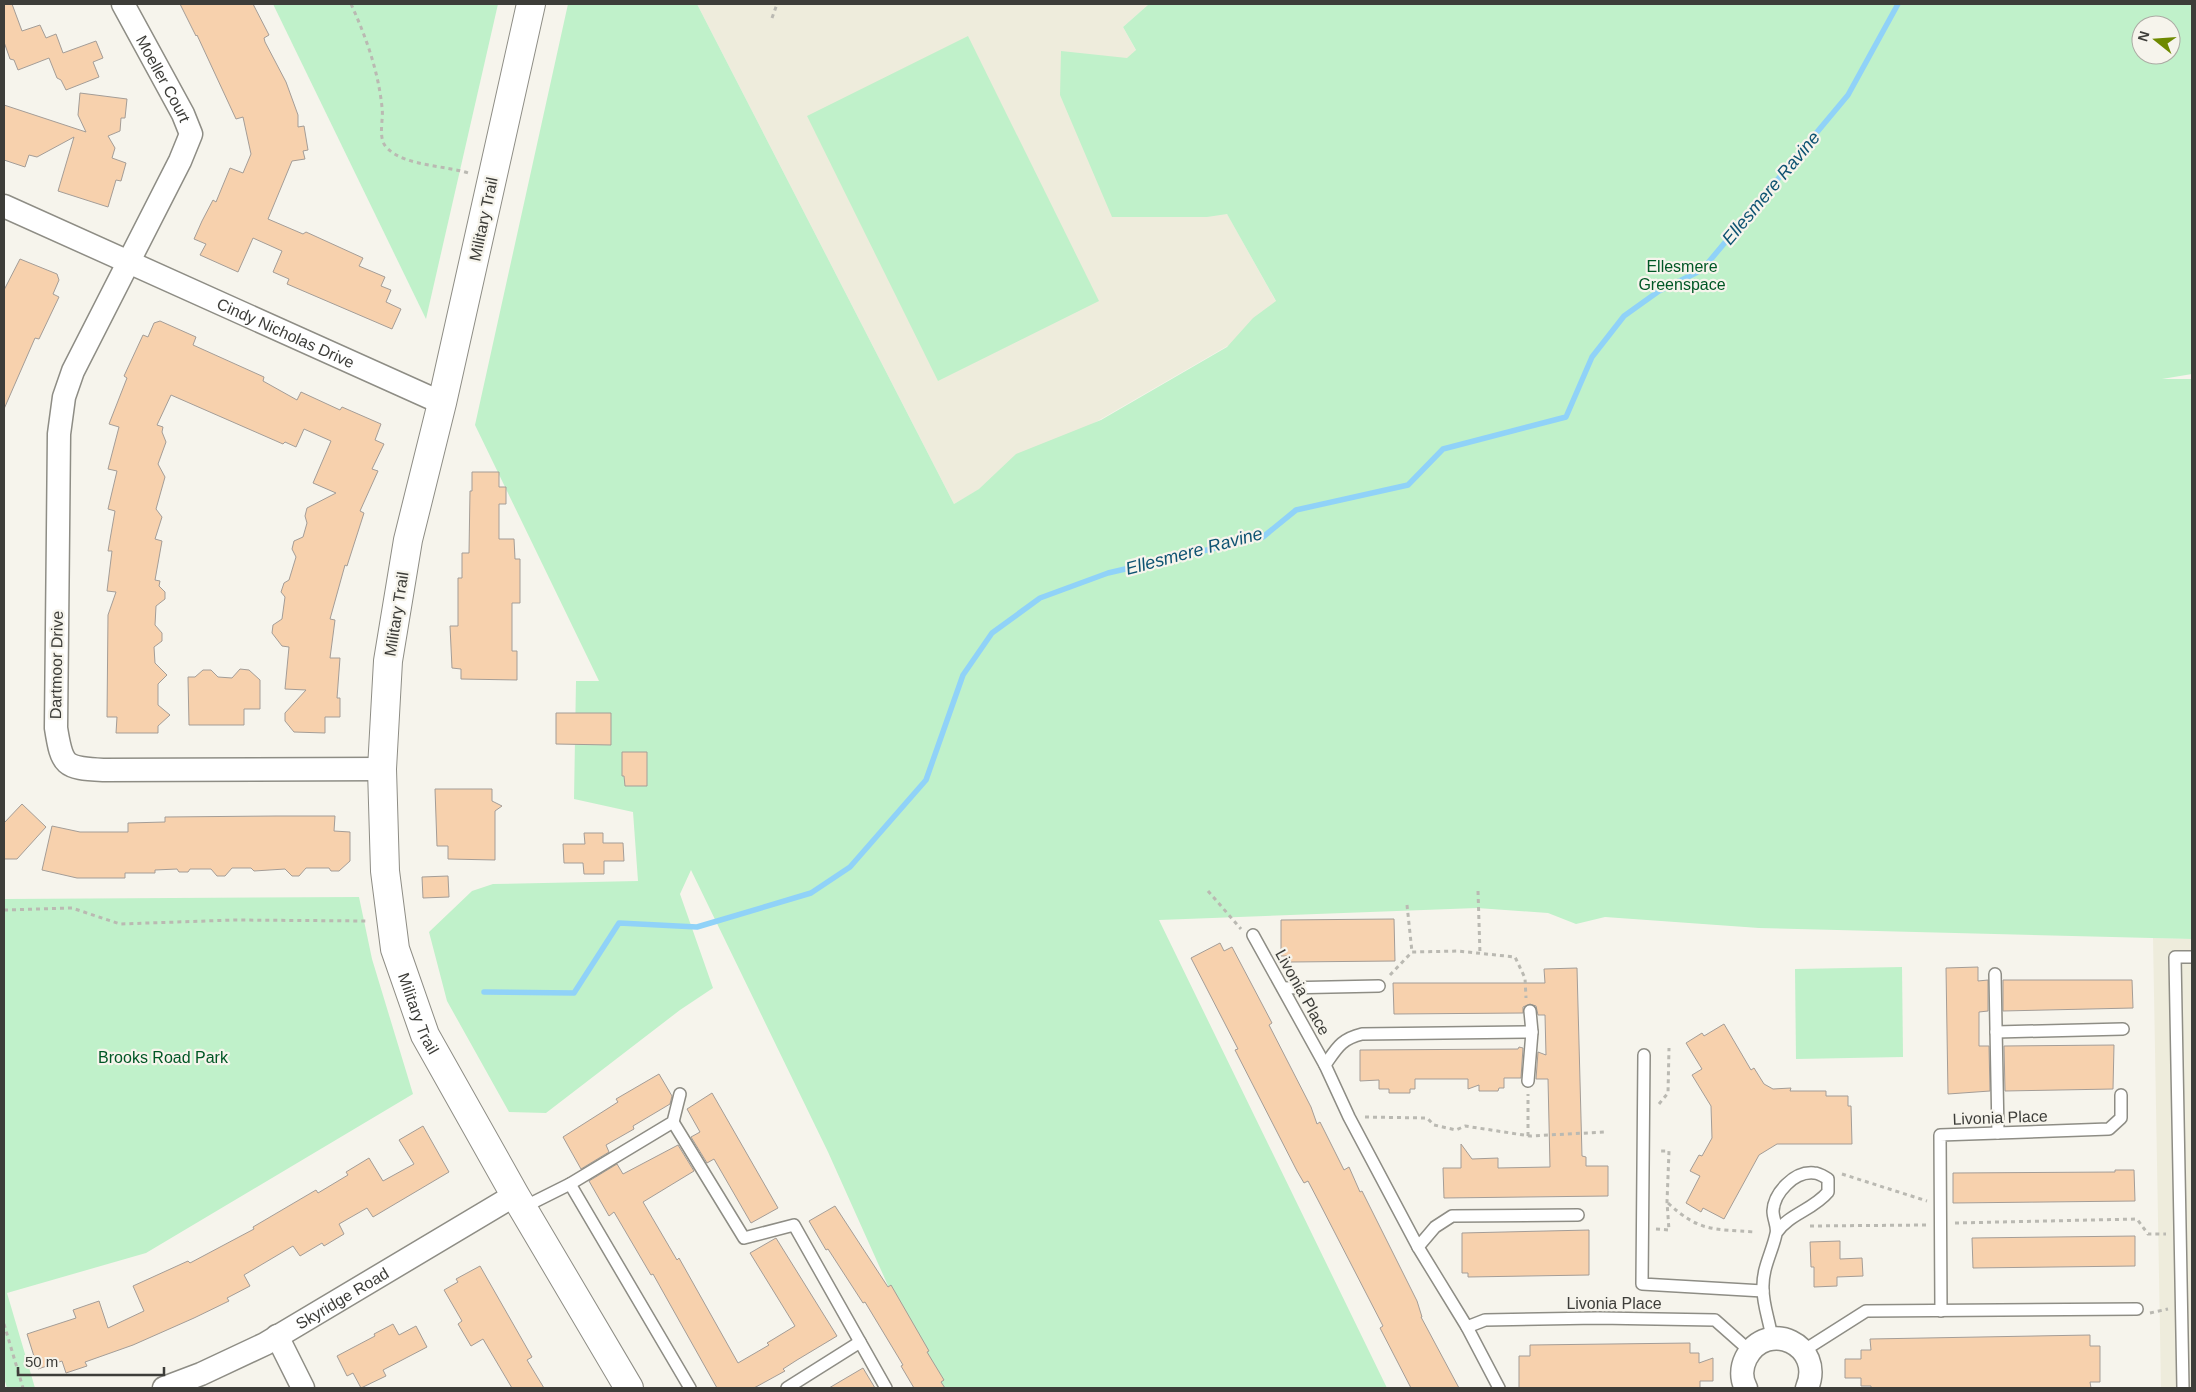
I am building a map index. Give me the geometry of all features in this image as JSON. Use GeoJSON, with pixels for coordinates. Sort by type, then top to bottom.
{"type":"FeatureCollection","features":[{"type":"Feature","properties":{"kind":"street","name":"Moeller Court"},"geometry":{"type":"LineString","coordinates":[[123,4],[183,114],[191,134],[180,161],[128,262]]}},
{"type":"Feature","properties":{"kind":"street","name":"Military Trail"},"geometry":{"type":"LineString","coordinates":[[531,4],[442,403],[408,540],[389,652],[382,769],[384,871],[395,949],[425,1035],[519,1202],[629,1388]]}},
{"type":"Feature","properties":{"kind":"street","name":"Cindy Nicholas Drive"},"geometry":{"type":"LineString","coordinates":[[4,206],[442,403]]}},
{"type":"Feature","properties":{"kind":"street","name":"Dartmoor Drive"},"geometry":{"type":"LineString","coordinates":[[128,262],[73,371],[64,397],[59,434],[56,728],[60,752],[68,764],[80,769],[382,769]]}},
{"type":"Feature","properties":{"kind":"street","name":"Skyridge Road"},"geometry":{"type":"LineString","coordinates":[[164,1388],[244,1355],[519,1202]]}},
{"type":"Feature","properties":{"kind":"street"},"geometry":{"type":"LineString","coordinates":[[278,1336],[303,1388]]}},
{"type":"Feature","properties":{"kind":"street"},"geometry":{"type":"LineString","coordinates":[[1746,1388],[1742,1372],[1744,1361],[1750,1351],[1763,1341],[1784,1339],[1795,1343],[1804,1351],[1809,1360],[1811,1371],[1807,1388]]}},
{"type":"Feature","properties":{"kind":"lane","name":"Livonia Place"},"geometry":{"type":"LineString","coordinates":[[1253,935],[1326,1065],[1349,1117],[1418,1247],[1467,1327],[1499,1388]]}},
{"type":"Feature","properties":{"kind":"lane"},"geometry":{"type":"LineString","coordinates":[[2183,1388],[2175,956],[2192,956]]}},
{"type":"Feature","properties":{"kind":"lane"},"geometry":{"type":"LineString","coordinates":[[1995,974],[1998,1133]]}},
{"type":"Feature","properties":{"kind":"lane"},"geometry":{"type":"LineString","coordinates":[[1283,988],[1379,986]]}},
{"type":"Feature","properties":{"kind":"lane"},"geometry":{"type":"LineString","coordinates":[[1528,1081],[1532,1032],[1530,1011]]}},
{"type":"Feature","properties":{"kind":"lane"},"geometry":{"type":"LineString","coordinates":[[1996,1032],[2123,1029]]}},
{"type":"Feature","properties":{"kind":"lane","name":"Livonia Place"},"geometry":{"type":"LineString","coordinates":[[1326,1065],[1338,1046],[1348,1037],[1362,1034],[1532,1032]]}},
{"type":"Feature","properties":{"kind":"lane","name":"Livonia Place"},"geometry":{"type":"LineString","coordinates":[[1644,1056],[1642,1284],[1763,1291]]}},
{"type":"Feature","properties":{"kind":"lane"},"geometry":{"type":"LineString","coordinates":[[519,1202],[570,1184],[673,1122],[680,1094]]}},
{"type":"Feature","properties":{"kind":"lane","name":"Livonia Place"},"geometry":{"type":"LineString","coordinates":[[1941,1312],[1940,1135],[2109,1129],[2121,1118],[2121,1095]]}},
{"type":"Feature","properties":{"kind":"lane"},"geometry":{"type":"LineString","coordinates":[[673,1122],[744,1238],[794,1226],[886,1388]]}},
{"type":"Feature","properties":{"kind":"lane"},"geometry":{"type":"LineString","coordinates":[[1772,1339],[1770,1320],[1763,1291],[1764,1268],[1777,1232],[1784,1222],[1820,1202],[1828,1192],[1828,1179],[1812,1173],[1805,1174],[1784,1186],[1776,1197],[1774,1204],[1774,1222],[1777,1232]]}},
{"type":"Feature","properties":{"kind":"lane"},"geometry":{"type":"LineString","coordinates":[[570,1184],[690,1388]]}},
{"type":"Feature","properties":{"kind":"lane"},"geometry":{"type":"LineString","coordinates":[[1418,1247],[1435,1227],[1452,1216],[1578,1215]]}},
{"type":"Feature","properties":{"kind":"lane"},"geometry":{"type":"LineString","coordinates":[[2180,1250],[2192,1250]]}},
{"type":"Feature","properties":{"kind":"lane"},"geometry":{"type":"LineString","coordinates":[[1804,1351],[1866,1311],[1941,1312],[2137,1308]]}},
{"type":"Feature","properties":{"kind":"lane","name":"Livonia Place"},"geometry":{"type":"LineString","coordinates":[[1467,1327],[1485,1320],[1598,1318],[1715,1320],[1750,1351]]}},
{"type":"Feature","properties":{"kind":"lane"},"geometry":{"type":"LineString","coordinates":[[787,1388],[860,1342]]}},
{"type":"Feature","properties":{"kind":"path"},"geometry":{"type":"LineString","coordinates":[[351,4],[367,39],[374,66],[382,108],[382,138],[387,148],[408,160],[462,170],[491,182]]}},
{"type":"Feature","properties":{"kind":"path"},"geometry":{"type":"LineString","coordinates":[[772,18],[777,4]]}},
{"type":"Feature","properties":{"kind":"path"},"geometry":{"type":"LineString","coordinates":[[1208,891],[1241,929],[1253,935]]}},
{"type":"Feature","properties":{"kind":"path"},"geometry":{"type":"LineString","coordinates":[[1478,891],[1480,954]]}},
{"type":"Feature","properties":{"kind":"path"},"geometry":{"type":"LineString","coordinates":[[1407,905],[1412,952]]}},
{"type":"Feature","properties":{"kind":"path"},"geometry":{"type":"LineString","coordinates":[[4,910],[72,908],[120,924],[234,920],[336,922],[391,920]]}},
{"type":"Feature","properties":{"kind":"path"},"geometry":{"type":"LineString","coordinates":[[1379,986],[1412,952],[1458,951],[1515,957],[1525,978],[1526,1001],[1530,1011]]}},
{"type":"Feature","properties":{"kind":"path"},"geometry":{"type":"LineString","coordinates":[[1644,1123],[1668,1093],[1669,1048]]}},
{"type":"Feature","properties":{"kind":"path"},"geometry":{"type":"LineString","coordinates":[[1528,1081],[1528,1136]]}},
{"type":"Feature","properties":{"kind":"path"},"geometry":{"type":"LineString","coordinates":[[1349,1117],[1427,1118],[1434,1125],[1456,1130],[1465,1126],[1528,1136],[1604,1132]]}},
{"type":"Feature","properties":{"kind":"path"},"geometry":{"type":"LineString","coordinates":[[1643,1228],[1669,1230],[1667,1202],[1669,1151],[1644,1151]]}},
{"type":"Feature","properties":{"kind":"path"},"geometry":{"type":"LineString","coordinates":[[1837,1173],[1940,1206]]}},
{"type":"Feature","properties":{"kind":"path"},"geometry":{"type":"LineString","coordinates":[[1667,1202],[1683,1216],[1707,1228],[1754,1232]]}},
{"type":"Feature","properties":{"kind":"path"},"geometry":{"type":"LineString","coordinates":[[1810,1226],[2137,1220],[2148,1234],[2180,1234]]}},
{"type":"Feature","properties":{"kind":"path"},"geometry":{"type":"LineString","coordinates":[[2137,1308],[2153,1314],[2174,1308]]}},
{"type":"Feature","properties":{"kind":"path"},"geometry":{"type":"LineString","coordinates":[[4,1324],[23,1388]]}},
{"type":"Feature","properties":{"kind":"shaded area"},"geometry":{"type":"Polygon","coordinates":[[[697,4],[1149,4],[1123,27],[1283,314],[954,504],[697,4]]]}},
{"type":"Feature","properties":{"kind":"shaded area"},"geometry":{"type":"Polygon","coordinates":[[[2153,938],[2192,939],[2192,1388],[2161,1388],[2153,938]]]}},
{"type":"Feature","properties":{"kind":"green space"},"geometry":{"type":"Polygon","coordinates":[[[273,4],[498,4],[426,319],[273,4]]]}},
{"type":"Feature","properties":{"kind":"green space","name":"Ellesmere Greenspace"},"geometry":{"type":"Polygon","coordinates":[[[568,4],[697,4],[954,504],[979,489],[1016,454],[1101,420],[1227,347],[1253,318],[1276,301],[1227,214],[1207,217],[1112,217],[1060,95],[1061,51],[1127,58],[1136,50],[1123,27],[1149,4],[2192,4],[2192,374],[2162,379],[2192,379],[2192,939],[1759,928],[1605,917],[1576,924],[1548,913],[1477,908],[1159,920],[1387,1388],[934,1388],[828,1152],[691,870],[680,894],[713,988],[680,1010],[546,1113],[509,1112],[447,1001],[429,932],[472,891],[493,884],[638,881],[633,812],[574,799],[576,681],[599,681],[475,425],[568,4]]]}},
{"type":"Feature","properties":{"kind":"green space"},"geometry":{"type":"Polygon","coordinates":[[[968,36],[1099,301],[938,381],[807,116],[968,36]]]}},
{"type":"Feature","properties":{"kind":"green space","name":"Brooks Road Park"},"geometry":{"type":"Polygon","coordinates":[[[359,897],[372,959],[413,1094],[146,1253],[7,1293],[35,1388],[7,1388],[4,1378],[4,899],[359,897]]]}},
{"type":"Feature","properties":{"kind":"green space"},"geometry":{"type":"Polygon","coordinates":[[[1902,967],[1903,1057],[1796,1059],[1795,969],[1902,967]]]}},
{"type":"Feature","properties":{"kind":"building"},"geometry":{"type":"Polygon","coordinates":[[[4,4],[12,4],[22,31],[40,25],[46,38],[56,34],[63,53],[96,41],[103,58],[93,62],[99,77],[66,90],[61,80],[57,78],[49,58],[18,70],[14,60],[10,59],[4,42],[4,4]]]}},
{"type":"Feature","properties":{"kind":"building"},"geometry":{"type":"Polygon","coordinates":[[[180,4],[253,4],[269,35],[264,38],[265,42],[286,82],[298,115],[298,127],[304,126],[308,150],[303,151],[305,159],[292,161],[268,219],[303,234],[306,232],[363,258],[359,266],[385,277],[381,286],[391,290],[386,302],[401,309],[392,329],[287,284],[289,279],[273,272],[282,251],[253,238],[238,272],[200,255],[206,244],[194,239],[202,221],[213,200],[216,202],[230,168],[243,173],[251,154],[243,117],[236,119],[197,35],[180,4]]]}},
{"type":"Feature","properties":{"kind":"building"},"geometry":{"type":"Polygon","coordinates":[[[80,93],[127,99],[125,118],[121,118],[120,131],[108,136],[115,148],[112,158],[126,163],[121,181],[116,180],[108,207],[58,191],[74,137],[37,157],[29,155],[25,167],[4,160],[4,105],[86,132],[78,115],[80,93]]]}},
{"type":"Feature","properties":{"kind":"building"},"geometry":{"type":"Polygon","coordinates":[[[20,259],[57,274],[59,280],[53,294],[59,297],[39,339],[35,338],[4,409],[4,290],[20,259]]]}},
{"type":"Feature","properties":{"kind":"building"},"geometry":{"type":"Polygon","coordinates":[[[160,321],[196,337],[193,345],[264,377],[263,381],[297,400],[301,392],[340,410],[342,407],[381,424],[375,440],[384,444],[372,469],[378,471],[360,511],[364,513],[347,566],[345,565],[330,619],[335,620],[330,658],[340,658],[337,698],[340,698],[340,717],[325,717],[325,733],[294,732],[285,721],[285,713],[306,690],[285,689],[289,647],[282,646],[272,633],[273,625],[282,619],[285,597],[281,592],[284,583],[289,580],[296,557],[292,549],[294,541],[303,537],[307,523],[305,516],[307,508],[336,493],[313,483],[331,441],[304,429],[296,447],[285,442],[283,444],[171,395],[157,425],[163,427],[162,432],[166,442],[158,464],[165,477],[156,509],[162,517],[155,539],[162,541],[155,580],[160,581],[159,586],[165,592],[165,599],[156,606],[155,625],[162,633],[162,641],[154,647],[155,663],[167,675],[158,684],[158,705],[170,715],[158,726],[158,733],[116,733],[117,717],[107,717],[108,615],[116,592],[107,591],[112,551],[108,551],[115,511],[108,509],[117,471],[108,469],[119,427],[109,424],[127,378],[124,376],[143,335],[148,337],[154,323],[160,321]]]}},
{"type":"Feature","properties":{"kind":"building"},"geometry":{"type":"Polygon","coordinates":[[[472,472],[499,472],[499,487],[506,487],[506,504],[499,504],[499,539],[514,539],[515,559],[520,559],[520,603],[512,603],[512,651],[517,651],[517,680],[461,679],[461,669],[452,668],[450,626],[458,626],[458,578],[462,578],[462,553],[469,553],[472,472]]]}},
{"type":"Feature","properties":{"kind":"building"},"geometry":{"type":"Polygon","coordinates":[[[240,669],[249,670],[260,680],[260,709],[244,709],[244,725],[189,725],[188,677],[195,677],[203,670],[211,670],[218,677],[232,678],[240,669]]]}},
{"type":"Feature","properties":{"kind":"building"},"geometry":{"type":"Polygon","coordinates":[[[556,713],[611,713],[611,745],[556,744],[556,713]]]}},
{"type":"Feature","properties":{"kind":"building"},"geometry":{"type":"Polygon","coordinates":[[[622,752],[647,752],[647,786],[625,786],[624,776],[622,776],[622,752]]]}},
{"type":"Feature","properties":{"kind":"building"},"geometry":{"type":"Polygon","coordinates":[[[435,789],[492,789],[492,801],[502,806],[495,811],[495,860],[448,859],[448,846],[437,846],[435,789]]]}},
{"type":"Feature","properties":{"kind":"building"},"geometry":{"type":"Polygon","coordinates":[[[22,804],[46,827],[17,859],[4,859],[4,823],[22,804]]]}},
{"type":"Feature","properties":{"kind":"building"},"geometry":{"type":"Polygon","coordinates":[[[335,816],[334,831],[350,832],[350,861],[339,871],[331,871],[329,868],[306,868],[299,876],[292,876],[285,869],[254,871],[251,868],[232,868],[225,876],[217,876],[211,869],[190,869],[188,872],[179,872],[177,869],[155,870],[155,873],[125,873],[125,878],[77,878],[42,870],[52,826],[80,832],[128,832],[128,823],[165,822],[165,817],[335,816]]]}},
{"type":"Feature","properties":{"kind":"building"},"geometry":{"type":"Polygon","coordinates":[[[584,833],[603,833],[603,843],[623,843],[624,861],[604,861],[604,874],[584,874],[583,863],[564,863],[563,844],[585,844],[584,833]]]}},
{"type":"Feature","properties":{"kind":"building"},"geometry":{"type":"Polygon","coordinates":[[[448,876],[449,897],[423,898],[422,877],[448,876]]]}},
{"type":"Feature","properties":{"kind":"building"},"geometry":{"type":"Polygon","coordinates":[[[1394,919],[1395,961],[1290,962],[1291,956],[1281,956],[1281,920],[1394,919]]]}},
{"type":"Feature","properties":{"kind":"building"},"geometry":{"type":"Polygon","coordinates":[[[1220,943],[1224,951],[1232,947],[1272,1023],[1269,1025],[1311,1107],[1317,1124],[1320,1122],[1344,1170],[1349,1167],[1360,1192],[1362,1191],[1417,1301],[1421,1317],[1459,1388],[1411,1388],[1380,1328],[1383,1326],[1308,1181],[1304,1183],[1297,1171],[1235,1050],[1238,1049],[1191,958],[1220,943]]]}},
{"type":"Feature","properties":{"kind":"building"},"geometry":{"type":"Polygon","coordinates":[[[1978,967],[1978,981],[1988,980],[1988,1011],[1979,1012],[1979,1046],[1989,1046],[1990,1091],[1948,1094],[1946,968],[1978,967]]]}},
{"type":"Feature","properties":{"kind":"building"},"geometry":{"type":"Polygon","coordinates":[[[1577,968],[1582,1156],[1586,1157],[1586,1166],[1608,1166],[1608,1196],[1444,1198],[1443,1168],[1461,1168],[1461,1144],[1472,1159],[1498,1158],[1498,1168],[1550,1167],[1548,1079],[1536,1079],[1538,1052],[1546,1055],[1545,1015],[1538,1015],[1536,1006],[1530,1004],[1523,1007],[1523,1013],[1394,1014],[1393,983],[1545,983],[1544,969],[1577,968]]]}},
{"type":"Feature","properties":{"kind":"building"},"geometry":{"type":"Polygon","coordinates":[[[2003,980],[2132,980],[2133,1008],[2003,1011],[2003,980]]]}},
{"type":"Feature","properties":{"kind":"building"},"geometry":{"type":"Polygon","coordinates":[[[1724,1024],[1751,1070],[1754,1068],[1764,1084],[1773,1089],[1791,1088],[1790,1091],[1826,1091],[1826,1096],[1848,1096],[1848,1106],[1851,1106],[1852,1144],[1777,1144],[1759,1155],[1724,1219],[1703,1208],[1701,1212],[1686,1203],[1700,1176],[1690,1171],[1699,1155],[1702,1156],[1712,1138],[1711,1106],[1692,1075],[1702,1069],[1686,1043],[1702,1033],[1704,1036],[1724,1024]]]}},
{"type":"Feature","properties":{"kind":"building"},"geometry":{"type":"Polygon","coordinates":[[[2114,1045],[2113,1089],[2005,1091],[2004,1046],[2114,1045]]]}},
{"type":"Feature","properties":{"kind":"building"},"geometry":{"type":"Polygon","coordinates":[[[1519,1047],[1523,1048],[1521,1078],[1504,1078],[1504,1088],[1499,1088],[1498,1091],[1479,1091],[1479,1085],[1468,1089],[1468,1079],[1415,1079],[1415,1089],[1410,1089],[1410,1093],[1389,1093],[1389,1089],[1379,1089],[1379,1080],[1360,1081],[1360,1050],[1518,1049],[1519,1047]]]}},
{"type":"Feature","properties":{"kind":"building"},"geometry":{"type":"Polygon","coordinates":[[[659,1074],[672,1096],[670,1104],[633,1126],[634,1129],[606,1145],[609,1152],[581,1169],[563,1137],[618,1102],[616,1099],[659,1074]]]}},
{"type":"Feature","properties":{"kind":"building"},"geometry":{"type":"Polygon","coordinates":[[[712,1093],[778,1208],[751,1223],[714,1159],[707,1163],[691,1137],[700,1132],[687,1109],[712,1093]]]}},
{"type":"Feature","properties":{"kind":"building"},"geometry":{"type":"Polygon","coordinates":[[[423,1126],[449,1172],[373,1217],[367,1208],[339,1224],[344,1234],[324,1246],[322,1243],[300,1256],[293,1246],[244,1275],[250,1286],[227,1298],[229,1301],[194,1318],[133,1345],[85,1362],[87,1366],[66,1373],[62,1361],[38,1369],[27,1334],[76,1318],[73,1310],[99,1301],[108,1328],[144,1311],[133,1286],[188,1261],[190,1263],[254,1229],[253,1227],[316,1190],[318,1193],[348,1175],[346,1172],[369,1158],[383,1181],[414,1164],[399,1140],[423,1126]]]}},
{"type":"Feature","properties":{"kind":"building"},"geometry":{"type":"Polygon","coordinates":[[[678,1145],[694,1171],[643,1202],[677,1260],[679,1258],[738,1363],[769,1345],[767,1343],[795,1326],[750,1253],[776,1238],[837,1336],[783,1369],[785,1371],[754,1388],[717,1388],[653,1274],[651,1275],[614,1212],[609,1216],[589,1181],[617,1164],[623,1174],[678,1145]]]}},
{"type":"Feature","properties":{"kind":"building"},"geometry":{"type":"Polygon","coordinates":[[[2115,1170],[2134,1170],[2135,1201],[1953,1203],[1953,1173],[2115,1172],[2115,1170]]]}},
{"type":"Feature","properties":{"kind":"building"},"geometry":{"type":"Polygon","coordinates":[[[835,1206],[888,1287],[891,1285],[929,1351],[927,1352],[944,1380],[941,1382],[945,1388],[914,1388],[901,1366],[903,1365],[865,1302],[863,1303],[828,1249],[826,1250],[809,1221],[835,1206]]]}},
{"type":"Feature","properties":{"kind":"building"},"geometry":{"type":"Polygon","coordinates":[[[1589,1230],[1589,1275],[1468,1277],[1468,1273],[1462,1273],[1462,1233],[1589,1230]]]}},
{"type":"Feature","properties":{"kind":"building"},"geometry":{"type":"Polygon","coordinates":[[[2135,1236],[2135,1266],[1973,1268],[1972,1238],[2135,1236]]]}},
{"type":"Feature","properties":{"kind":"building"},"geometry":{"type":"Polygon","coordinates":[[[1840,1241],[1840,1259],[1862,1258],[1863,1276],[1837,1277],[1837,1286],[1814,1287],[1814,1267],[1811,1267],[1810,1242],[1840,1241]]]}},
{"type":"Feature","properties":{"kind":"building"},"geometry":{"type":"Polygon","coordinates":[[[480,1266],[532,1357],[527,1360],[544,1388],[512,1388],[483,1339],[471,1346],[458,1324],[462,1321],[444,1290],[458,1282],[456,1279],[480,1266]]]}},
{"type":"Feature","properties":{"kind":"building"},"geometry":{"type":"Polygon","coordinates":[[[393,1324],[399,1335],[416,1326],[427,1347],[383,1370],[386,1376],[361,1388],[353,1373],[347,1376],[337,1356],[393,1324]]]}},
{"type":"Feature","properties":{"kind":"building"},"geometry":{"type":"Polygon","coordinates":[[[2090,1335],[2090,1346],[2100,1346],[2100,1382],[2090,1382],[2091,1388],[1871,1388],[1871,1386],[1861,1386],[1861,1378],[1845,1378],[1845,1359],[1861,1359],[1861,1350],[1871,1350],[1870,1339],[2090,1335]]]}},
{"type":"Feature","properties":{"kind":"building"},"geometry":{"type":"Polygon","coordinates":[[[1690,1343],[1690,1353],[1699,1353],[1699,1363],[1713,1358],[1713,1381],[1700,1381],[1700,1388],[1519,1388],[1519,1356],[1530,1356],[1530,1345],[1690,1343]]]}},
{"type":"Feature","properties":{"kind":"building"},"geometry":{"type":"Polygon","coordinates":[[[863,1368],[875,1388],[829,1388],[863,1368]]]}},
{"type":"Feature","properties":{"kind":"waterway","name":"Ellesmere Ravine"},"geometry":{"type":"LineString","coordinates":[[484,992],[574,993],[619,923],[697,927],[811,893],[850,867],[926,780],[963,675],[992,633],[1040,598],[1108,573],[1263,537],[1296,510],[1408,485],[1443,449],[1566,417],[1592,357],[1624,316],[1659,291],[1702,270],[1848,95],[1898,4]]}}]}
